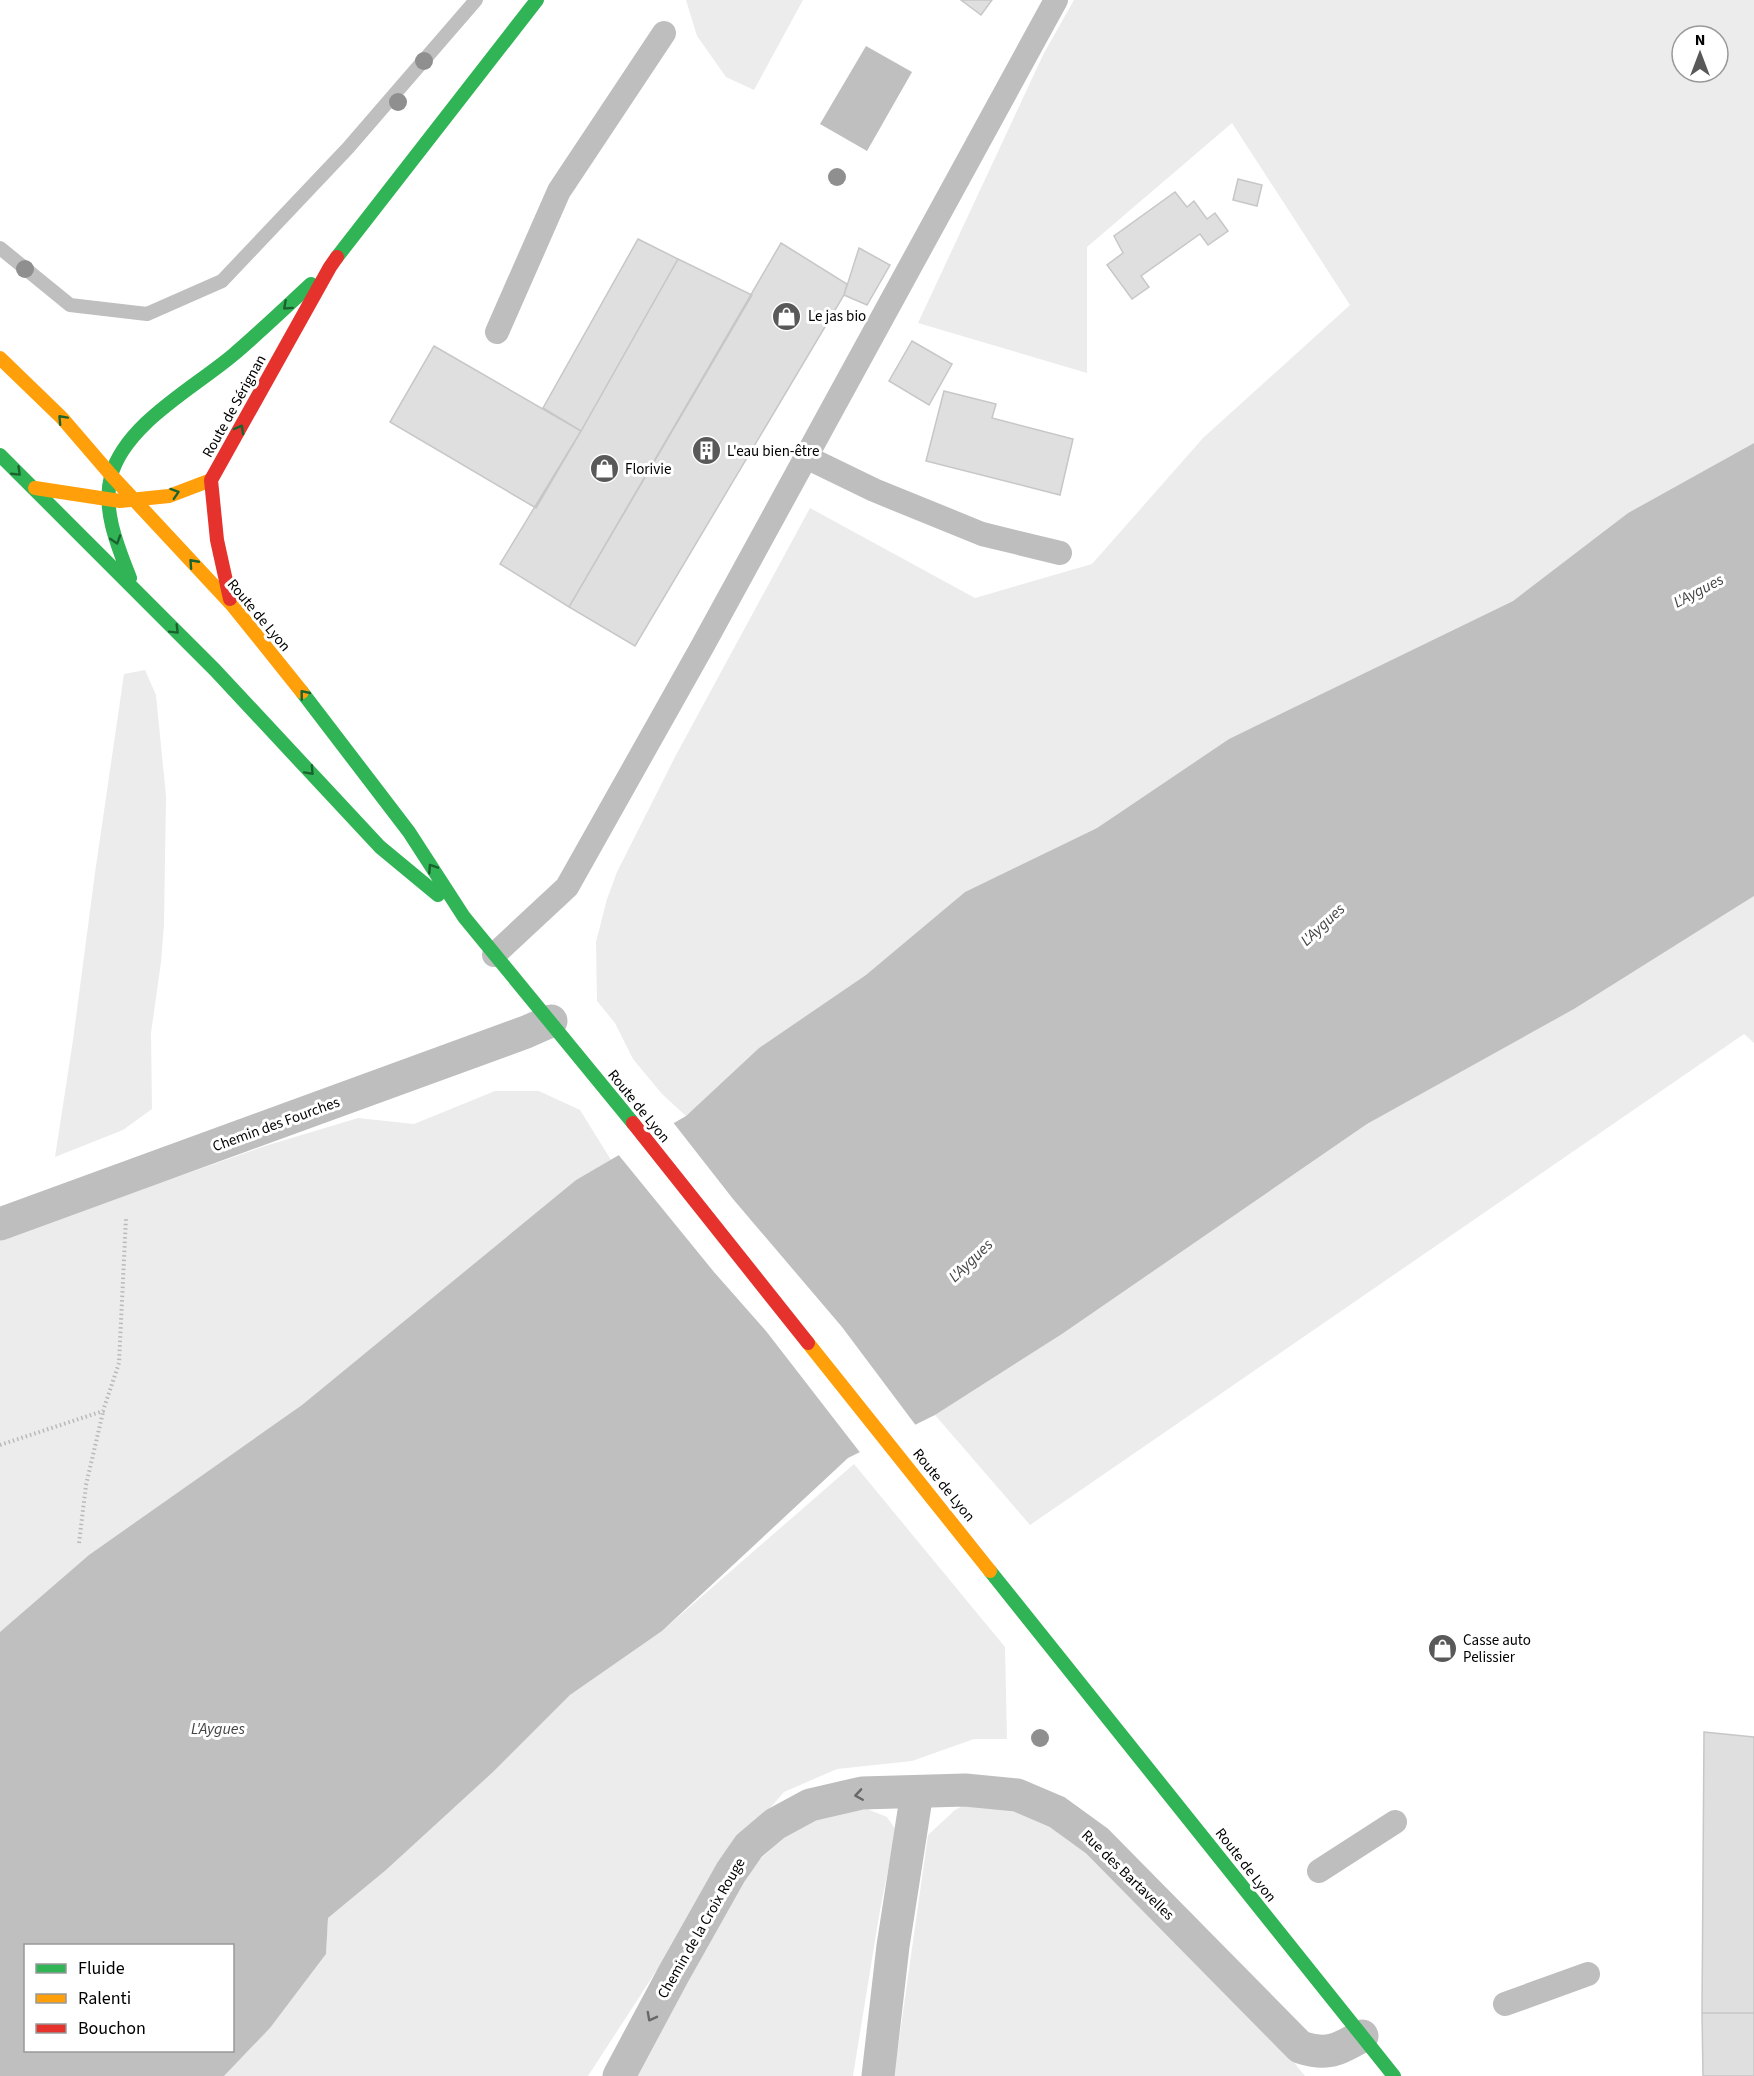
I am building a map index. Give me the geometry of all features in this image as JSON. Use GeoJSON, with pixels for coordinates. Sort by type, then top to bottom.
{"type":"FeatureCollection","features":[{"type":"Feature","properties":{"kind":"main road","name":"Route de Sérignan"},"geometry":{"type":"LineString","coordinates":[[232,606],[218,554],[212,516],[211,480],[330,267],[537,0]]}},
{"type":"Feature","properties":{"kind":"main road","name":"Route de Sérignan"},"geometry":{"type":"LineString","coordinates":[[107,500],[111,475],[118,456],[155,414],[223,363],[330,267]]}},
{"type":"Feature","properties":{"kind":"main road","name":"Route de Lyon"},"geometry":{"type":"LineString","coordinates":[[0,358],[62,418],[111,475],[232,606],[330,727],[402,822],[464,917],[494,956],[551,1021],[1394,2076]]}},
{"type":"Feature","properties":{"kind":"main road","name":"Route de Lyon"},"geometry":{"type":"LineString","coordinates":[[0,455],[214,670],[380,847],[464,917]]}},
{"type":"Feature","properties":{"kind":"main road"},"geometry":{"type":"LineString","coordinates":[[35,488],[107,500],[136,500],[169,496],[211,480]]}},
{"type":"Feature","properties":{"kind":"main road"},"geometry":{"type":"LineString","coordinates":[[107,500],[110,521],[134,589]]}},
{"type":"Feature","properties":{"kind":"street","name":"Chemin des Fourches"},"geometry":{"type":"LineString","coordinates":[[0,1224],[128,1179],[551,1021]]}},
{"type":"Feature","properties":{"kind":"street","name":"Rue des Bartavelles"},"geometry":{"type":"LineString","coordinates":[[917,1792],[965,1790],[1017,1794],[1057,1812],[1097,1841],[1300,2047],[1314,2052],[1329,2052],[1342,2048],[1362,2036]]}},
{"type":"Feature","properties":{"kind":"street","name":"Chemin de la Croix Rouge"},"geometry":{"type":"LineString","coordinates":[[619,2076],[731,1872],[749,1846],[775,1824],[810,1804],[862,1793],[917,1792]]}},
{"type":"Feature","properties":{"kind":"street"},"geometry":{"type":"LineString","coordinates":[[878,2076],[893,1946],[917,1792]]}},
{"type":"Feature","properties":{"kind":"lane"},"geometry":{"type":"LineString","coordinates":[[494,956],[567,887],[1056,0]]}},
{"type":"Feature","properties":{"kind":"lane"},"geometry":{"type":"LineString","coordinates":[[497,332],[559,191],[664,33]]}},
{"type":"Feature","properties":{"kind":"lane"},"geometry":{"type":"LineString","coordinates":[[806,457],[874,490],[982,534],[1060,553]]}},
{"type":"Feature","properties":{"kind":"lane"},"geometry":{"type":"LineString","coordinates":[[1318,1871],[1395,1822]]}},
{"type":"Feature","properties":{"kind":"lane"},"geometry":{"type":"LineString","coordinates":[[1506,2004],[1588,1974]]}},
{"type":"Feature","properties":{"kind":"path"},"geometry":{"type":"LineString","coordinates":[[79,1543],[86,1485],[103,1411],[119,1363],[128,1179]]}},
{"type":"Feature","properties":{"kind":"path"},"geometry":{"type":"LineString","coordinates":[[0,1445],[103,1411]]}},
{"type":"Feature","properties":{"kind":"shaded area"},"geometry":{"type":"Polygon","coordinates":[[[686,0],[803,0],[754,90],[726,77],[697,36],[686,0]]]}},
{"type":"Feature","properties":{"kind":"shaded area"},"geometry":{"type":"Polygon","coordinates":[[[1074,0],[1754,0],[1754,443],[1628,513],[1513,601],[1229,739],[1097,828],[965,892],[866,976],[759,1048],[686,1116],[662,1094],[633,1059],[615,1023],[597,1001],[596,942],[607,899],[617,872],[676,755],[810,508],[975,598],[1092,564],[1203,438],[1350,305],[1232,123],[1087,247],[1087,373],[918,323],[1044,53],[1074,0]]]}},
{"type":"Feature","properties":{"kind":"shaded area"},"geometry":{"type":"Polygon","coordinates":[[[145,670],[156,695],[166,796],[164,925],[151,1033],[152,1109],[123,1130],[55,1157],[124,674],[145,670]]]}},
{"type":"Feature","properties":{"kind":"shaded area"},"geometry":{"type":"Polygon","coordinates":[[[1754,896],[1754,1043],[1744,1034],[1030,1525],[935,1415],[1062,1334],[1367,1124],[1574,1009],[1754,896]]]}},
{"type":"Feature","properties":{"kind":"shaded area"},"geometry":{"type":"Polygon","coordinates":[[[495,1091],[539,1091],[580,1110],[611,1160],[576,1180],[302,1405],[0,1632],[0,1239],[265,1146],[358,1118],[414,1124],[495,1091]]]}},
{"type":"Feature","properties":{"kind":"shaded area"},"geometry":{"type":"Polygon","coordinates":[[[854,1464],[1005,1647],[1007,1739],[974,1739],[912,1761],[837,1769],[784,1792],[738,1845],[588,2076],[224,2076],[270,2028],[326,1954],[328,1918],[386,1870],[493,1772],[570,1695],[662,1631],[854,1464]]]}},
{"type":"Feature","properties":{"kind":"shaded area"},"geometry":{"type":"Polygon","coordinates":[[[978,1798],[1064,1827],[1260,2021],[1305,2076],[894,2076],[928,1835],[955,1810],[978,1798]]]}},
{"type":"Feature","properties":{"kind":"shaded area"},"geometry":{"type":"Polygon","coordinates":[[[867,1809],[887,1817],[896,1830],[880,1910],[853,2076],[633,2076],[754,1865],[789,1832],[829,1813],[867,1809]]]}},
{"type":"Feature","properties":{"kind":"water"},"geometry":{"type":"Polygon","coordinates":[[[866,46],[912,72],[867,151],[820,124],[866,46]]]}},
{"type":"Feature","properties":{"kind":"water","name":"L'Aygues"},"geometry":{"type":"Polygon","coordinates":[[[1754,443],[1754,896],[1574,1009],[1367,1124],[1062,1334],[935,1415],[848,1458],[662,1631],[570,1695],[493,1772],[386,1870],[328,1918],[326,1954],[270,2028],[224,2076],[0,2076],[0,1632],[89,1555],[302,1405],[576,1180],[686,1116],[759,1048],[866,975],[965,892],[1097,828],[1229,739],[1513,601],[1628,513],[1754,443]]]}},
{"type":"Feature","properties":{"kind":"pier"},"geometry":{"type":"Polygon","coordinates":[[[672,1121],[733,1199],[842,1327],[917,1427],[862,1455],[766,1331],[714,1272],[617,1153],[672,1121]]]}},
{"type":"Feature","properties":{"kind":"building"},"geometry":{"type":"Polygon","coordinates":[[[961,0],[992,0],[981,15],[961,0]]]}},
{"type":"Feature","properties":{"kind":"building"},"geometry":{"type":"Polygon","coordinates":[[[1238,179],[1262,185],[1257,206],[1233,200],[1238,179]]]}},
{"type":"Feature","properties":{"kind":"building"},"geometry":{"type":"Polygon","coordinates":[[[1175,192],[1187,207],[1194,201],[1207,219],[1215,213],[1228,231],[1208,245],[1200,234],[1141,276],[1149,287],[1132,299],[1107,265],[1123,253],[1114,236],[1175,192]]]}},
{"type":"Feature","properties":{"kind":"building"},"geometry":{"type":"Polygon","coordinates":[[[638,239],[678,259],[581,431],[543,408],[638,239]]]}},
{"type":"Feature","properties":{"kind":"building","name":"L'eau bien-être"},"geometry":{"type":"Polygon","coordinates":[[[781,243],[847,284],[844,295],[635,646],[569,607],[781,243]]]}},
{"type":"Feature","properties":{"kind":"building"},"geometry":{"type":"Polygon","coordinates":[[[859,248],[890,265],[867,305],[844,295],[859,248]]]}},
{"type":"Feature","properties":{"kind":"building","name":"Florivie"},"geometry":{"type":"Polygon","coordinates":[[[678,259],[752,295],[569,607],[500,564],[581,431],[678,259]]]}},
{"type":"Feature","properties":{"kind":"building"},"geometry":{"type":"Polygon","coordinates":[[[912,341],[952,364],[929,405],[889,381],[912,341]]]}},
{"type":"Feature","properties":{"kind":"building"},"geometry":{"type":"Polygon","coordinates":[[[434,346],[581,431],[536,508],[390,422],[434,346]]]}},
{"type":"Feature","properties":{"kind":"building"},"geometry":{"type":"Polygon","coordinates":[[[944,391],[996,404],[992,418],[1073,439],[1060,495],[926,461],[944,391]]]}},
{"type":"Feature","properties":{"kind":"building"},"geometry":{"type":"Polygon","coordinates":[[[1704,1732],[1754,1737],[1754,2013],[1702,2013],[1704,1732]]]}},
{"type":"Feature","properties":{"kind":"building"},"geometry":{"type":"Polygon","coordinates":[[[1702,2013],[1754,2013],[1754,2076],[1703,2076],[1702,2013]]]}},
{"type":"Feature","properties":{"kind":"waterway"},"geometry":{"type":"LineString","coordinates":[[0,248],[70,305],[147,314],[222,281],[348,148],[476,0]]}},
{"type":"Feature","properties":{"kind":"traffic: fast"},"geometry":{"type":"LineString","coordinates":[[337,257],[537,0]]}},
{"type":"Feature","properties":{"kind":"traffic: fast"},"geometry":{"type":"LineString","coordinates":[[130,578],[113,528],[108,502],[111,476],[119,457],[130,440],[145,424],[233,355],[311,284]]}},
{"type":"Feature","properties":{"kind":"traffic: fast"},"geometry":{"type":"LineString","coordinates":[[0,455],[215,670],[380,847],[438,895]]}},
{"type":"Feature","properties":{"kind":"traffic: fast"},"geometry":{"type":"LineString","coordinates":[[302,692],[409,832],[464,917],[633,1123]]}},
{"type":"Feature","properties":{"kind":"traffic: fast"},"geometry":{"type":"LineString","coordinates":[[990,1571],[1394,2076]]}},
{"type":"Feature","properties":{"kind":"traffic: slow"},"geometry":{"type":"LineString","coordinates":[[0,358],[62,418],[111,475],[233,606],[302,692]]}},
{"type":"Feature","properties":{"kind":"traffic: slow"},"geometry":{"type":"LineString","coordinates":[[35,488],[120,501],[169,496],[211,480]]}},
{"type":"Feature","properties":{"kind":"traffic: slow"},"geometry":{"type":"LineString","coordinates":[[808,1343],[990,1571]]}},
{"type":"Feature","properties":{"kind":"traffic: jam"},"geometry":{"type":"LineString","coordinates":[[230,599],[217,540],[211,480],[337,257]]}},
{"type":"Feature","properties":{"kind":"traffic: jam"},"geometry":{"type":"LineString","coordinates":[[633,1123],[808,1343]]}},
{"type":"Feature","properties":{"kind":"place","name":"Le jas bio"},"geometry":{"type":"Point","coordinates":[787,316]}},
{"type":"Feature","properties":{"kind":"place","name":"L'eau bien-être"},"geometry":{"type":"Point","coordinates":[706,451]}},
{"type":"Feature","properties":{"kind":"place","name":"Florivie"},"geometry":{"type":"Point","coordinates":[604,469]}},
{"type":"Feature","properties":{"kind":"place","name":"Casse auto Pelissier"},"geometry":{"type":"Point","coordinates":[1442,1649]}}]}
